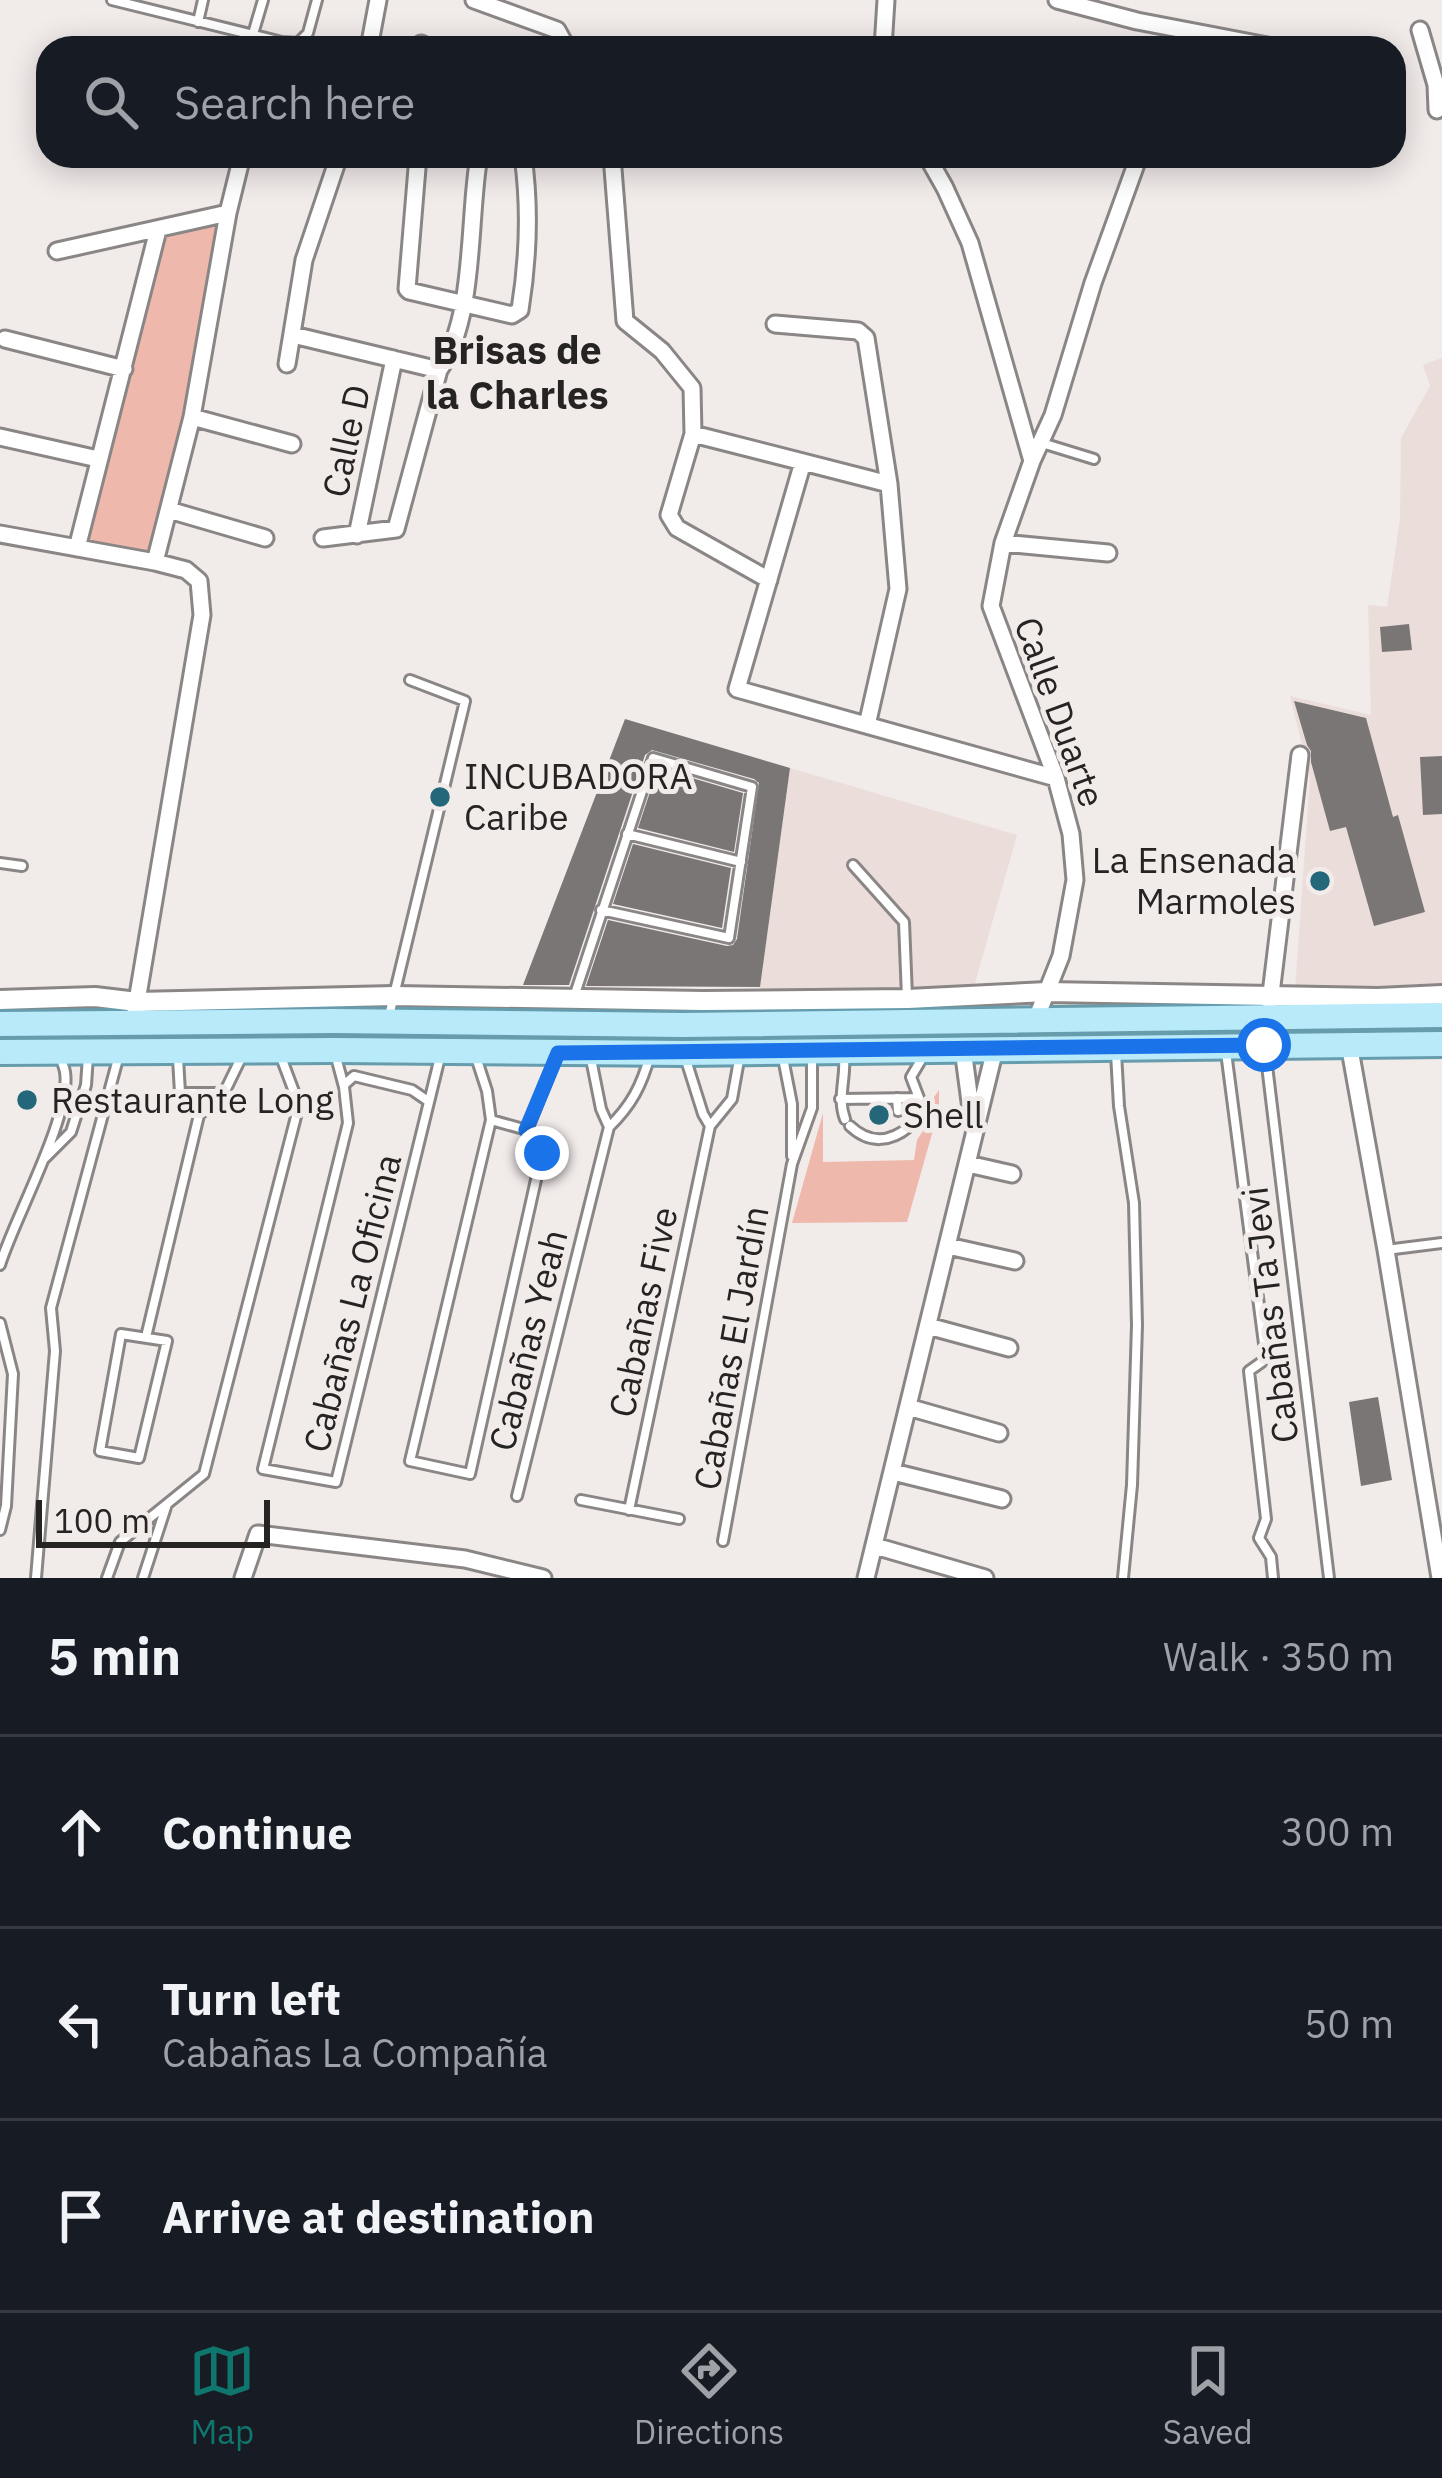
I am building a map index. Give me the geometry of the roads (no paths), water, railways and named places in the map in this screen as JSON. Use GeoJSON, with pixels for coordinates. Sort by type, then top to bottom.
{"type":"FeatureCollection","features":[{"type":"Feature","properties":{"kind":"main road"},"geometry":{"type":"LineString","coordinates":[[0,1024],[135,1012],[388,1022],[569,1012],[1036,1019],[1270,1006],[1442,1015]]}},
{"type":"Feature","properties":{"kind":"main road"},"geometry":{"type":"LineString","coordinates":[[3,1058],[120,1051],[684,1053],[1442,1044]]}},
{"type":"Feature","properties":{"kind":"street"},"geometry":{"type":"LineString","coordinates":[[371,36],[378,0]]}},
{"type":"Feature","properties":{"kind":"street"},"geometry":{"type":"LineString","coordinates":[[474,0],[557,30],[560,36]]}},
{"type":"Feature","properties":{"kind":"street"},"geometry":{"type":"LineString","coordinates":[[884,36],[886,0]]}},
{"type":"Feature","properties":{"kind":"street"},"geometry":{"type":"LineString","coordinates":[[1057,0],[1215,36]]}},
{"type":"Feature","properties":{"kind":"street"},"geometry":{"type":"LineString","coordinates":[[1420,30],[1438,74],[1437,110]]}},
{"type":"Feature","properties":{"kind":"street"},"geometry":{"type":"LineString","coordinates":[[155,562],[192,417],[239,168]]}},
{"type":"Feature","properties":{"kind":"street"},"geometry":{"type":"LineString","coordinates":[[287,364],[304,260],[335,168]]}},
{"type":"Feature","properties":{"kind":"street"},"geometry":{"type":"LineString","coordinates":[[416,168],[407,290],[516,314],[526,274],[524,168]]}},
{"type":"Feature","properties":{"kind":"street"},"geometry":{"type":"LineString","coordinates":[[323,538],[395,530],[439,370],[448,356],[463,304],[477,168]]}},
{"type":"Feature","properties":{"kind":"street"},"geometry":{"type":"LineString","coordinates":[[614,168],[625,321],[662,351],[692,388],[693,434],[669,515],[676,528],[769,580]]}},
{"type":"Feature","properties":{"kind":"street"},"geometry":{"type":"LineString","coordinates":[[934,168],[970,243],[1032,461]]}},
{"type":"Feature","properties":{"kind":"street","name":"Calle Duarte"},"geometry":{"type":"LineString","coordinates":[[1036,1019],[1061,956],[1075,880],[1071,834],[1056,778],[991,606],[1003,544],[1053,415],[1135,168]]}},
{"type":"Feature","properties":{"kind":"street"},"geometry":{"type":"LineString","coordinates":[[57,251],[228,213]]}},
{"type":"Feature","properties":{"kind":"street"},"geometry":{"type":"LineString","coordinates":[[77,548],[158,230]]}},
{"type":"Feature","properties":{"kind":"street"},"geometry":{"type":"LineString","coordinates":[[775,324],[858,331],[866,338],[889,484],[898,589],[866,725]]}},
{"type":"Feature","properties":{"kind":"street"},"geometry":{"type":"LineString","coordinates":[[293,335],[439,370]]}},
{"type":"Feature","properties":{"kind":"street"},"geometry":{"type":"LineString","coordinates":[[4,339],[124,369]]}},
{"type":"Feature","properties":{"kind":"street","name":"Calle D"},"geometry":{"type":"LineString","coordinates":[[357,535],[394,359]]}},
{"type":"Feature","properties":{"kind":"street"},"geometry":{"type":"LineString","coordinates":[[192,417],[292,444]]}},
{"type":"Feature","properties":{"kind":"street"},"geometry":{"type":"LineString","coordinates":[[693,434],[889,484]]}},
{"type":"Feature","properties":{"kind":"street"},"geometry":{"type":"LineString","coordinates":[[0,437],[98,459]]}},
{"type":"Feature","properties":{"kind":"street"},"geometry":{"type":"LineString","coordinates":[[803,462],[737,689],[1056,778]]}},
{"type":"Feature","properties":{"kind":"street"},"geometry":{"type":"LineString","coordinates":[[169,510],[265,538]]}},
{"type":"Feature","properties":{"kind":"street"},"geometry":{"type":"LineString","coordinates":[[0,534],[155,562],[186,570],[199,581],[202,615],[135,1012]]}},
{"type":"Feature","properties":{"kind":"street"},"geometry":{"type":"LineString","coordinates":[[1003,544],[1108,553]]}},
{"type":"Feature","properties":{"kind":"street"},"geometry":{"type":"LineString","coordinates":[[1270,1006],[1300,755]]}},
{"type":"Feature","properties":{"kind":"street"},"geometry":{"type":"LineString","coordinates":[[0,1000],[95,998],[135,1012],[394,996],[569,1012],[1047,992],[1270,1006],[1442,994]]}},
{"type":"Feature","properties":{"kind":"street"},"geometry":{"type":"LineString","coordinates":[[1349,1044],[1440,1578]]}},
{"type":"Feature","properties":{"kind":"street"},"geometry":{"type":"LineString","coordinates":[[963,1049],[975,1135]]}},
{"type":"Feature","properties":{"kind":"street"},"geometry":{"type":"LineString","coordinates":[[866,1578],[995,1049]]}},
{"type":"Feature","properties":{"kind":"street"},"geometry":{"type":"LineString","coordinates":[[968,1164],[1012,1174]]}},
{"type":"Feature","properties":{"kind":"street"},"geometry":{"type":"LineString","coordinates":[[948,1246],[1015,1261]]}},
{"type":"Feature","properties":{"kind":"street"},"geometry":{"type":"LineString","coordinates":[[928,1326],[1010,1348]]}},
{"type":"Feature","properties":{"kind":"street"},"geometry":{"type":"LineString","coordinates":[[908,1407],[999,1433]]}},
{"type":"Feature","properties":{"kind":"street"},"geometry":{"type":"LineString","coordinates":[[892,1472],[1002,1499]]}},
{"type":"Feature","properties":{"kind":"street"},"geometry":{"type":"LineString","coordinates":[[243,1578],[258,1534],[465,1559],[542,1578]]}},
{"type":"Feature","properties":{"kind":"street"},"geometry":{"type":"LineString","coordinates":[[875,1546],[985,1578]]}},
{"type":"Feature","properties":{"kind":"lane"},"geometry":{"type":"LineString","coordinates":[[112,0],[149,4],[198,22],[260,36]]}},
{"type":"Feature","properties":{"kind":"lane"},"geometry":{"type":"LineString","coordinates":[[198,22],[203,0]]}},
{"type":"Feature","properties":{"kind":"lane"},"geometry":{"type":"LineString","coordinates":[[253,34],[262,0]]}},
{"type":"Feature","properties":{"kind":"lane"},"geometry":{"type":"LineString","coordinates":[[305,36],[317,0]]}},
{"type":"Feature","properties":{"kind":"lane"},"geometry":{"type":"LineString","coordinates":[[1040,443],[1094,459]]}},
{"type":"Feature","properties":{"kind":"lane"},"geometry":{"type":"LineString","coordinates":[[388,1022],[465,701],[410,680]]}},
{"type":"Feature","properties":{"kind":"lane"},"geometry":{"type":"LineString","coordinates":[[569,1012],[602,910],[627,834],[653,758],[752,787],[729,938],[602,910]]}},
{"type":"Feature","properties":{"kind":"lane"},"geometry":{"type":"LineString","coordinates":[[627,834],[741,862]]}},
{"type":"Feature","properties":{"kind":"lane"},"geometry":{"type":"LineString","coordinates":[[0,862],[22,866]]}},
{"type":"Feature","properties":{"kind":"lane"},"geometry":{"type":"LineString","coordinates":[[853,865],[904,922],[908,999]]}},
{"type":"Feature","properties":{"kind":"lane"},"geometry":{"type":"LineString","coordinates":[[1226,1045],[1266,1359],[1249,1371],[1265,1519],[1259,1538],[1271,1557],[1274,1578]]}},
{"type":"Feature","properties":{"kind":"lane","name":"Cabañas Ta Jevi"},"geometry":{"type":"LineString","coordinates":[[1264,1045],[1329,1578]]}},
{"type":"Feature","properties":{"kind":"lane"},"geometry":{"type":"LineString","coordinates":[[1116,1047],[1133,1203],[1137,1325],[1124,1578]]}},
{"type":"Feature","properties":{"kind":"lane"},"geometry":{"type":"LineString","coordinates":[[882,1140],[905,1127],[919,1098],[911,1077],[928,1049]]}},
{"type":"Feature","properties":{"kind":"lane"},"geometry":{"type":"LineString","coordinates":[[106,1578],[120,1541],[204,1474],[299,1105],[278,1050]]}},
{"type":"Feature","properties":{"kind":"lane","name":"Cabañas La Oficina"},"geometry":{"type":"LineString","coordinates":[[334,1050],[348,1123],[263,1469],[336,1482],[441,1052]]}},
{"type":"Feature","properties":{"kind":"lane","name":"Cabañas El Jardín"},"geometry":{"type":"LineString","coordinates":[[723,1541],[792,1164],[812,1108],[812,1050]]}},
{"type":"Feature","properties":{"kind":"lane"},"geometry":{"type":"LineString","coordinates":[[843,1050],[846,1081],[840,1099],[847,1123],[882,1140]]}},
{"type":"Feature","properties":{"kind":"lane"},"geometry":{"type":"LineString","coordinates":[[36,1578],[55,1351],[51,1308],[120,1051]]}},
{"type":"Feature","properties":{"kind":"lane"},"geometry":{"type":"LineString","coordinates":[[178,1051],[180,1093],[199,1115]]}},
{"type":"Feature","properties":{"kind":"lane"},"geometry":{"type":"LineString","coordinates":[[146,1337],[199,1115],[224,1094],[245,1051]]}},
{"type":"Feature","properties":{"kind":"lane","name":"Cabañas El Jardín"},"geometry":{"type":"LineString","coordinates":[[782,1051],[792,1104],[792,1164]]}},
{"type":"Feature","properties":{"kind":"lane"},"geometry":{"type":"LineString","coordinates":[[0,1265],[60,1108],[66,1076],[59,1052]]}},
{"type":"Feature","properties":{"kind":"lane"},"geometry":{"type":"LineString","coordinates":[[43,1161],[71,1132],[86,1085],[88,1052]]}},
{"type":"Feature","properties":{"kind":"lane"},"geometry":{"type":"LineString","coordinates":[[474,1052],[487,1091],[490,1120],[410,1461],[470,1474],[542,1153],[526,1130],[490,1120]]}},
{"type":"Feature","properties":{"kind":"lane","name":"Cabañas Five"},"geometry":{"type":"LineString","coordinates":[[629,1510],[710,1126],[732,1100],[740,1052]]}},
{"type":"Feature","properties":{"kind":"lane"},"geometry":{"type":"LineString","coordinates":[[526,1130],[558,1053]]}},
{"type":"Feature","properties":{"kind":"lane","name":"Cabañas Yeah"},"geometry":{"type":"LineString","coordinates":[[590,1053],[609,1127]]}},
{"type":"Feature","properties":{"kind":"lane","name":"Cabañas Yeah"},"geometry":{"type":"LineString","coordinates":[[518,1496],[609,1127],[629,1108],[651,1053]]}},
{"type":"Feature","properties":{"kind":"lane"},"geometry":{"type":"LineString","coordinates":[[684,1053],[710,1126]]}},
{"type":"Feature","properties":{"kind":"lane"},"geometry":{"type":"LineString","coordinates":[[344,1087],[354,1076],[412,1090],[428,1102]]}},
{"type":"Feature","properties":{"kind":"lane"},"geometry":{"type":"LineString","coordinates":[[180,1093],[224,1094]]}},
{"type":"Feature","properties":{"kind":"lane"},"geometry":{"type":"LineString","coordinates":[[898,1098],[898,1111]]}},
{"type":"Feature","properties":{"kind":"lane"},"geometry":{"type":"LineString","coordinates":[[840,1099],[919,1098]]}},
{"type":"Feature","properties":{"kind":"lane"},"geometry":{"type":"LineString","coordinates":[[863,1099],[863,1110]]}},
{"type":"Feature","properties":{"kind":"lane"},"geometry":{"type":"LineString","coordinates":[[880,1099],[881,1111]]}},
{"type":"Feature","properties":{"kind":"lane"},"geometry":{"type":"LineString","coordinates":[[881,1126],[882,1140]]}},
{"type":"Feature","properties":{"kind":"lane"},"geometry":{"type":"LineString","coordinates":[[1386,1250],[1442,1244]]}},
{"type":"Feature","properties":{"kind":"lane"},"geometry":{"type":"LineString","coordinates":[[0,1323],[13,1374],[7,1506],[0,1530]]}},
{"type":"Feature","properties":{"kind":"lane"},"geometry":{"type":"LineString","coordinates":[[121,1334],[146,1337],[166,1341],[140,1458],[100,1451],[121,1334]]}},
{"type":"Feature","properties":{"kind":"lane"},"geometry":{"type":"LineString","coordinates":[[581,1500],[679,1519]]}},
{"type":"Feature","properties":{"kind":"lane"},"geometry":{"type":"LineString","coordinates":[[142,1578],[167,1503]]}},
{"type":"Feature","properties":{"kind":"place","name":"INCUBADORA Caribe"},"geometry":{"type":"Point","coordinates":[440,797]}},
{"type":"Feature","properties":{"kind":"place","name":"La Ensenada Marmoles"},"geometry":{"type":"Point","coordinates":[1320,881]}},
{"type":"Feature","properties":{"kind":"place","name":"Restaurante Long"},"geometry":{"type":"Point","coordinates":[27,1100]}},
{"type":"Feature","properties":{"kind":"place","name":"Shell"},"geometry":{"type":"Point","coordinates":[879,1115]}},
{"type":"Feature","properties":{"kind":"district","name":"Brisas de la Charles"},"geometry":{"type":"Point","coordinates":[517,372]}}]}
